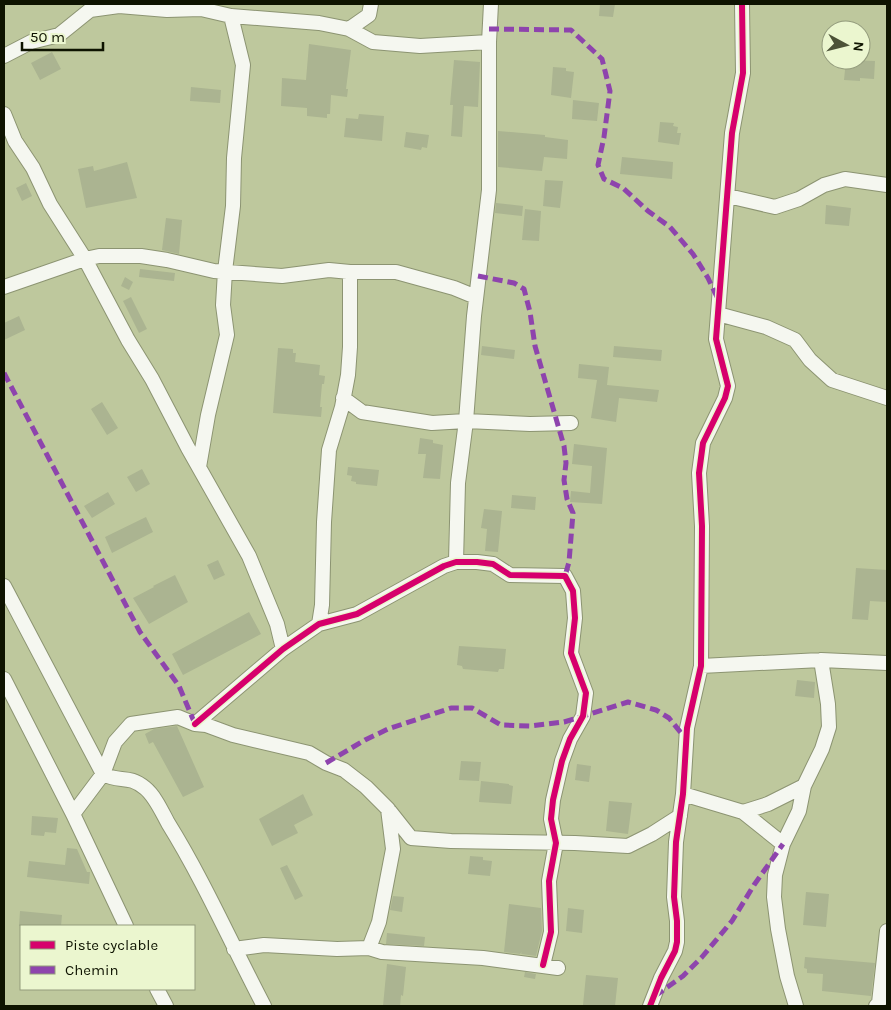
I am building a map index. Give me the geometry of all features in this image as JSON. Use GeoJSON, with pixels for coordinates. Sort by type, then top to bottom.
{"type":"FeatureCollection","features":[{"type":"Feature","properties":{"kind":"street"},"geometry":{"type":"LineString","coordinates":[[349,30],[369,15],[371,4]]}},
{"type":"Feature","properties":{"kind":"street"},"geometry":{"type":"LineString","coordinates":[[456,562],[458,483],[466,422],[476,297],[489,190],[489,42],[491,4]]}},
{"type":"Feature","properties":{"kind":"street"},"geometry":{"type":"LineString","coordinates":[[650,1006],[661,978],[675,951],[677,942],[678,931],[674,888],[676,842],[683,794],[687,728],[701,666],[702,526],[699,472],[703,443],[726,398],[728,386],[716,339],[732,133],[743,73],[742,4]]}},
{"type":"Feature","properties":{"kind":"street"},"geometry":{"type":"LineString","coordinates":[[4,56],[31,42],[59,35],[90,10],[119,6],[167,10],[201,9],[232,16],[319,23],[349,30],[373,42],[420,46],[489,42]]}},
{"type":"Feature","properties":{"kind":"street"},"geometry":{"type":"LineString","coordinates":[[199,466],[208,415],[227,335],[223,305],[225,271],[233,206],[234,158],[243,65],[232,16]]}},
{"type":"Feature","properties":{"kind":"street"},"geometry":{"type":"LineString","coordinates":[[4,114],[16,141],[33,168],[50,204],[85,259],[128,340],[152,379],[249,556],[277,624],[283,649]]}},
{"type":"Feature","properties":{"kind":"street"},"geometry":{"type":"LineString","coordinates":[[728,196],[775,207],[799,199],[824,185],[845,179],[887,185]]}},
{"type":"Feature","properties":{"kind":"street"},"geometry":{"type":"LineString","coordinates":[[4,287],[85,259],[99,256],[141,256],[214,271],[282,276],[329,270],[396,272],[454,288],[476,297]]}},
{"type":"Feature","properties":{"kind":"street"},"geometry":{"type":"LineString","coordinates":[[319,624],[322,605],[324,522],[329,450],[348,375],[350,272]]}},
{"type":"Feature","properties":{"kind":"street"},"geometry":{"type":"LineString","coordinates":[[718,314],[766,327],[794,340],[810,360],[832,380],[887,398]]}},
{"type":"Feature","properties":{"kind":"street"},"geometry":{"type":"LineString","coordinates":[[343,398],[362,412],[432,423],[571,423]]}},
{"type":"Feature","properties":{"kind":"street"},"geometry":{"type":"LineString","coordinates":[[195,724],[283,649],[319,624],[357,614],[444,566],[456,562],[492,564],[510,575],[565,576],[573,591],[575,618],[571,653],[586,693],[583,716],[570,739],[562,761],[553,800],[552,819],[556,842],[549,881],[551,932],[543,966]]}},
{"type":"Feature","properties":{"kind":"street"},"geometry":{"type":"LineString","coordinates":[[4,586],[103,774],[113,779],[134,780],[148,790],[185,850],[264,1006]]}},
{"type":"Feature","properties":{"kind":"street"},"geometry":{"type":"LineString","coordinates":[[701,666],[820,660],[887,664]]}},
{"type":"Feature","properties":{"kind":"street"},"geometry":{"type":"LineString","coordinates":[[796,1006],[787,976],[778,928],[774,897],[775,876],[783,844],[799,811],[804,786],[822,749],[829,727],[828,704],[820,660]]}},
{"type":"Feature","properties":{"kind":"street"},"geometry":{"type":"LineString","coordinates":[[4,680],[73,814],[126,925]]}},
{"type":"Feature","properties":{"kind":"street"},"geometry":{"type":"LineString","coordinates":[[73,814],[103,774],[115,742],[131,724],[178,717],[233,735],[309,753],[326,763],[344,770],[366,787],[388,809],[411,838],[451,841],[556,842],[628,846],[652,834],[680,816]]}},
{"type":"Feature","properties":{"kind":"street"},"geometry":{"type":"LineString","coordinates":[[743,812],[768,804],[804,786]]}},
{"type":"Feature","properties":{"kind":"street"},"geometry":{"type":"LineString","coordinates":[[683,794],[743,812],[783,844]]}},
{"type":"Feature","properties":{"kind":"street"},"geometry":{"type":"LineString","coordinates":[[369,948],[379,922],[393,849],[388,809]]}},
{"type":"Feature","properties":{"kind":"street"},"geometry":{"type":"LineString","coordinates":[[876,1006],[879,1002],[887,931]]}},
{"type":"Feature","properties":{"kind":"street"},"geometry":{"type":"LineString","coordinates":[[234,949],[264,945],[328,949],[369,948],[382,952],[483,958],[558,968]]}},
{"type":"Feature","properties":{"kind":"street"},"geometry":{"type":"LineString","coordinates":[[157,990],[166,1006]]}},
{"type":"Feature","properties":{"kind":"building"},"geometry":{"type":"Polygon","coordinates":[[[600,4],[615,4],[613,17],[599,16],[600,4]]]}},
{"type":"Feature","properties":{"kind":"building"},"geometry":{"type":"Polygon","coordinates":[[[309,44],[351,50],[346,89],[348,89],[347,97],[331,95],[330,114],[327,114],[327,118],[307,116],[307,108],[281,106],[282,78],[306,80],[309,44]]]}},
{"type":"Feature","properties":{"kind":"building"},"geometry":{"type":"Polygon","coordinates":[[[52,52],[61,69],[40,80],[31,63],[52,52]]]}},
{"type":"Feature","properties":{"kind":"building"},"geometry":{"type":"Polygon","coordinates":[[[454,60],[480,62],[478,107],[464,106],[462,137],[451,136],[453,105],[450,105],[454,60]]]}},
{"type":"Feature","properties":{"kind":"building"},"geometry":{"type":"Polygon","coordinates":[[[871,61],[875,61],[874,79],[860,78],[860,81],[844,80],[845,70],[871,70],[871,61]]]}},
{"type":"Feature","properties":{"kind":"building"},"geometry":{"type":"Polygon","coordinates":[[[553,67],[566,68],[566,71],[574,72],[571,98],[551,95],[553,67]]]}},
{"type":"Feature","properties":{"kind":"building"},"geometry":{"type":"Polygon","coordinates":[[[191,87],[221,90],[220,103],[190,101],[191,87]]]}},
{"type":"Feature","properties":{"kind":"building"},"geometry":{"type":"Polygon","coordinates":[[[573,100],[599,103],[597,121],[572,119],[573,100]]]}},
{"type":"Feature","properties":{"kind":"building"},"geometry":{"type":"Polygon","coordinates":[[[359,114],[384,116],[382,141],[344,137],[346,118],[358,119],[359,114]]]}},
{"type":"Feature","properties":{"kind":"building"},"geometry":{"type":"Polygon","coordinates":[[[660,122],[674,123],[673,126],[678,127],[677,133],[681,133],[679,145],[658,142],[660,122]]]}},
{"type":"Feature","properties":{"kind":"building"},"geometry":{"type":"Polygon","coordinates":[[[498,131],[545,135],[545,137],[568,140],[567,159],[544,157],[542,171],[498,167],[498,131]]]}},
{"type":"Feature","properties":{"kind":"building"},"geometry":{"type":"Polygon","coordinates":[[[406,132],[429,135],[427,148],[422,147],[421,150],[404,147],[406,132]]]}},
{"type":"Feature","properties":{"kind":"building"},"geometry":{"type":"Polygon","coordinates":[[[622,157],[673,162],[672,179],[620,174],[622,157]]]}},
{"type":"Feature","properties":{"kind":"building"},"geometry":{"type":"Polygon","coordinates":[[[127,162],[137,198],[86,208],[78,169],[93,166],[94,171],[127,162]]]}},
{"type":"Feature","properties":{"kind":"building"},"geometry":{"type":"Polygon","coordinates":[[[545,180],[563,181],[560,208],[543,206],[545,180]]]}},
{"type":"Feature","properties":{"kind":"building"},"geometry":{"type":"Polygon","coordinates":[[[26,183],[32,196],[22,201],[16,188],[26,183]]]}},
{"type":"Feature","properties":{"kind":"building"},"geometry":{"type":"Polygon","coordinates":[[[496,203],[523,206],[522,216],[495,213],[496,203]]]}},
{"type":"Feature","properties":{"kind":"building"},"geometry":{"type":"Polygon","coordinates":[[[826,205],[851,208],[849,226],[825,224],[826,205]]]}},
{"type":"Feature","properties":{"kind":"building"},"geometry":{"type":"Polygon","coordinates":[[[525,209],[541,211],[539,241],[522,240],[525,209]]]}},
{"type":"Feature","properties":{"kind":"building"},"geometry":{"type":"Polygon","coordinates":[[[166,218],[182,220],[179,254],[162,250],[166,218]]]}},
{"type":"Feature","properties":{"kind":"building"},"geometry":{"type":"Polygon","coordinates":[[[140,269],[175,273],[174,281],[139,277],[140,269]]]}},
{"type":"Feature","properties":{"kind":"building"},"geometry":{"type":"Polygon","coordinates":[[[125,277],[133,282],[129,290],[121,286],[125,277]]]}},
{"type":"Feature","properties":{"kind":"building"},"geometry":{"type":"Polygon","coordinates":[[[131,297],[147,329],[139,333],[123,301],[131,297]]]}},
{"type":"Feature","properties":{"kind":"building"},"geometry":{"type":"Polygon","coordinates":[[[19,316],[25,330],[4,340],[4,323],[19,316]]]}},
{"type":"Feature","properties":{"kind":"building"},"geometry":{"type":"Polygon","coordinates":[[[482,346],[515,350],[514,359],[481,355],[482,346]]]}},
{"type":"Feature","properties":{"kind":"building"},"geometry":{"type":"Polygon","coordinates":[[[614,346],[662,350],[661,361],[613,357],[614,346]]]}},
{"type":"Feature","properties":{"kind":"building"},"geometry":{"type":"Polygon","coordinates":[[[278,348],[293,349],[293,353],[296,353],[295,362],[320,365],[319,375],[325,376],[324,384],[322,384],[321,417],[273,413],[278,348]]]}},
{"type":"Feature","properties":{"kind":"building"},"geometry":{"type":"Polygon","coordinates":[[[579,364],[609,367],[607,385],[659,390],[657,402],[619,398],[616,422],[591,418],[597,380],[578,378],[579,364]]]}},
{"type":"Feature","properties":{"kind":"building"},"geometry":{"type":"Polygon","coordinates":[[[102,402],[118,428],[107,435],[91,409],[102,402]]]}},
{"type":"Feature","properties":{"kind":"building"},"geometry":{"type":"Polygon","coordinates":[[[420,438],[433,440],[433,443],[443,445],[440,479],[423,478],[426,454],[418,454],[420,438]]]}},
{"type":"Feature","properties":{"kind":"building"},"geometry":{"type":"Polygon","coordinates":[[[574,444],[607,448],[602,504],[570,502],[571,491],[590,493],[592,466],[572,464],[574,444]]]}},
{"type":"Feature","properties":{"kind":"building"},"geometry":{"type":"Polygon","coordinates":[[[348,467],[379,470],[377,486],[356,484],[356,482],[351,481],[352,476],[347,475],[348,467]]]}},
{"type":"Feature","properties":{"kind":"building"},"geometry":{"type":"Polygon","coordinates":[[[142,469],[150,484],[136,492],[127,477],[142,469]]]}},
{"type":"Feature","properties":{"kind":"building"},"geometry":{"type":"Polygon","coordinates":[[[108,492],[115,504],[92,518],[84,506],[108,492]]]}},
{"type":"Feature","properties":{"kind":"building"},"geometry":{"type":"Polygon","coordinates":[[[512,495],[536,497],[535,510],[511,508],[512,495]]]}},
{"type":"Feature","properties":{"kind":"building"},"geometry":{"type":"Polygon","coordinates":[[[484,509],[502,511],[498,552],[485,551],[487,529],[481,528],[484,509]]]}},
{"type":"Feature","properties":{"kind":"building"},"geometry":{"type":"Polygon","coordinates":[[[146,517],[153,532],[112,553],[105,537],[146,517]]]}},
{"type":"Feature","properties":{"kind":"building"},"geometry":{"type":"Polygon","coordinates":[[[218,560],[225,575],[214,580],[207,565],[218,560]]]}},
{"type":"Feature","properties":{"kind":"building"},"geometry":{"type":"Polygon","coordinates":[[[856,568],[887,570],[887,602],[870,601],[868,620],[852,619],[856,568]]]}},
{"type":"Feature","properties":{"kind":"building"},"geometry":{"type":"Polygon","coordinates":[[[175,575],[188,602],[149,624],[133,598],[175,575]]]}},
{"type":"Feature","properties":{"kind":"building"},"geometry":{"type":"Polygon","coordinates":[[[249,612],[261,634],[183,675],[172,654],[249,612]]]}},
{"type":"Feature","properties":{"kind":"building"},"geometry":{"type":"Polygon","coordinates":[[[459,646],[506,649],[504,669],[499,669],[498,672],[463,669],[462,666],[457,665],[459,646]]]}},
{"type":"Feature","properties":{"kind":"building"},"geometry":{"type":"Polygon","coordinates":[[[797,680],[815,682],[814,698],[795,696],[797,680]]]}},
{"type":"Feature","properties":{"kind":"building"},"geometry":{"type":"Polygon","coordinates":[[[177,726],[204,787],[183,797],[153,742],[149,744],[145,734],[154,729],[177,726]]]}},
{"type":"Feature","properties":{"kind":"building"},"geometry":{"type":"Polygon","coordinates":[[[461,761],[481,762],[479,781],[459,780],[461,761]]]}},
{"type":"Feature","properties":{"kind":"building"},"geometry":{"type":"Polygon","coordinates":[[[577,764],[591,766],[589,782],[575,780],[577,764]]]}},
{"type":"Feature","properties":{"kind":"building"},"geometry":{"type":"Polygon","coordinates":[[[481,781],[513,786],[511,804],[479,802],[481,781]]]}},
{"type":"Feature","properties":{"kind":"building"},"geometry":{"type":"Polygon","coordinates":[[[303,794],[313,815],[294,825],[298,833],[272,846],[259,819],[303,794]]]}},
{"type":"Feature","properties":{"kind":"building"},"geometry":{"type":"Polygon","coordinates":[[[609,801],[632,803],[628,834],[606,831],[609,801]]]}},
{"type":"Feature","properties":{"kind":"building"},"geometry":{"type":"Polygon","coordinates":[[[32,816],[58,818],[56,833],[45,832],[44,836],[31,835],[32,816]]]}},
{"type":"Feature","properties":{"kind":"building"},"geometry":{"type":"Polygon","coordinates":[[[67,848],[77,849],[87,872],[90,872],[89,884],[27,877],[29,861],[65,865],[67,848]]]}},
{"type":"Feature","properties":{"kind":"building"},"geometry":{"type":"Polygon","coordinates":[[[470,856],[483,857],[483,860],[492,861],[490,876],[468,874],[470,856]]]}},
{"type":"Feature","properties":{"kind":"building"},"geometry":{"type":"Polygon","coordinates":[[[287,865],[303,896],[295,900],[280,868],[287,865]]]}},
{"type":"Feature","properties":{"kind":"building"},"geometry":{"type":"Polygon","coordinates":[[[806,892],[829,894],[826,927],[803,925],[806,892]]]}},
{"type":"Feature","properties":{"kind":"building"},"geometry":{"type":"Polygon","coordinates":[[[393,896],[404,897],[402,912],[390,910],[393,896]]]}},
{"type":"Feature","properties":{"kind":"building"},"geometry":{"type":"Polygon","coordinates":[[[509,904],[541,908],[542,931],[536,956],[521,954],[522,952],[520,954],[504,952],[509,904]]]}},
{"type":"Feature","properties":{"kind":"building"},"geometry":{"type":"Polygon","coordinates":[[[568,908],[584,910],[582,933],[566,931],[568,908]]]}},
{"type":"Feature","properties":{"kind":"building"},"geometry":{"type":"Polygon","coordinates":[[[20,911],[62,915],[61,925],[19,926],[20,911]]]}},
{"type":"Feature","properties":{"kind":"building"},"geometry":{"type":"Polygon","coordinates":[[[387,933],[425,937],[424,946],[386,944],[387,933]]]}},
{"type":"Feature","properties":{"kind":"building"},"geometry":{"type":"Polygon","coordinates":[[[805,957],[875,963],[871,996],[822,991],[823,974],[807,973],[807,969],[804,968],[805,957]]]}},
{"type":"Feature","properties":{"kind":"building"},"geometry":{"type":"Polygon","coordinates":[[[387,964],[406,967],[400,1006],[383,1006],[387,964]]]}},
{"type":"Feature","properties":{"kind":"building"},"geometry":{"type":"Polygon","coordinates":[[[525,972],[536,974],[535,979],[524,977],[525,972]]]}},
{"type":"Feature","properties":{"kind":"building"},"geometry":{"type":"Polygon","coordinates":[[[586,975],[618,978],[615,1006],[583,1005],[586,975]]]}},
{"type":"Feature","properties":{"kind":"marked path"},"geometry":{"type":"LineString","coordinates":[[489,29],[571,30],[602,59],[610,91],[598,165],[604,179],[623,188],[648,211],[670,227],[693,254],[717,297]]}},
{"type":"Feature","properties":{"kind":"marked path"},"geometry":{"type":"LineString","coordinates":[[478,276],[514,283],[524,289],[530,312],[535,346],[564,446],[566,463],[564,480],[567,499],[573,513],[569,562],[565,576]]}},
{"type":"Feature","properties":{"kind":"marked path"},"geometry":{"type":"LineString","coordinates":[[4,373],[140,632],[179,686],[195,724]]}},
{"type":"Feature","properties":{"kind":"marked path"},"geometry":{"type":"LineString","coordinates":[[326,763],[388,729],[451,708],[472,708],[501,725],[530,726],[564,722],[628,702],[656,710],[669,718],[686,739]]}},
{"type":"Feature","properties":{"kind":"marked path"},"geometry":{"type":"LineString","coordinates":[[655,996],[683,976],[702,957],[732,921],[754,885],[783,844]]}},
{"type":"Feature","properties":{"kind":"cycle path"},"geometry":{"type":"LineString","coordinates":[[650,1006],[661,978],[675,951],[677,942],[674,897],[676,842],[683,794],[687,728],[701,666],[702,526],[699,473],[703,443],[725,398],[728,386],[716,339],[732,133],[743,73],[742,4]]}},
{"type":"Feature","properties":{"kind":"cycle path"},"geometry":{"type":"LineString","coordinates":[[195,724],[283,649],[319,624],[357,614],[444,566],[456,562],[477,562],[493,564],[510,575],[565,576],[573,591],[575,618],[571,653],[586,693],[583,716],[570,739],[562,761],[553,800],[551,819],[556,843],[549,881],[551,932],[543,965]]}}]}
